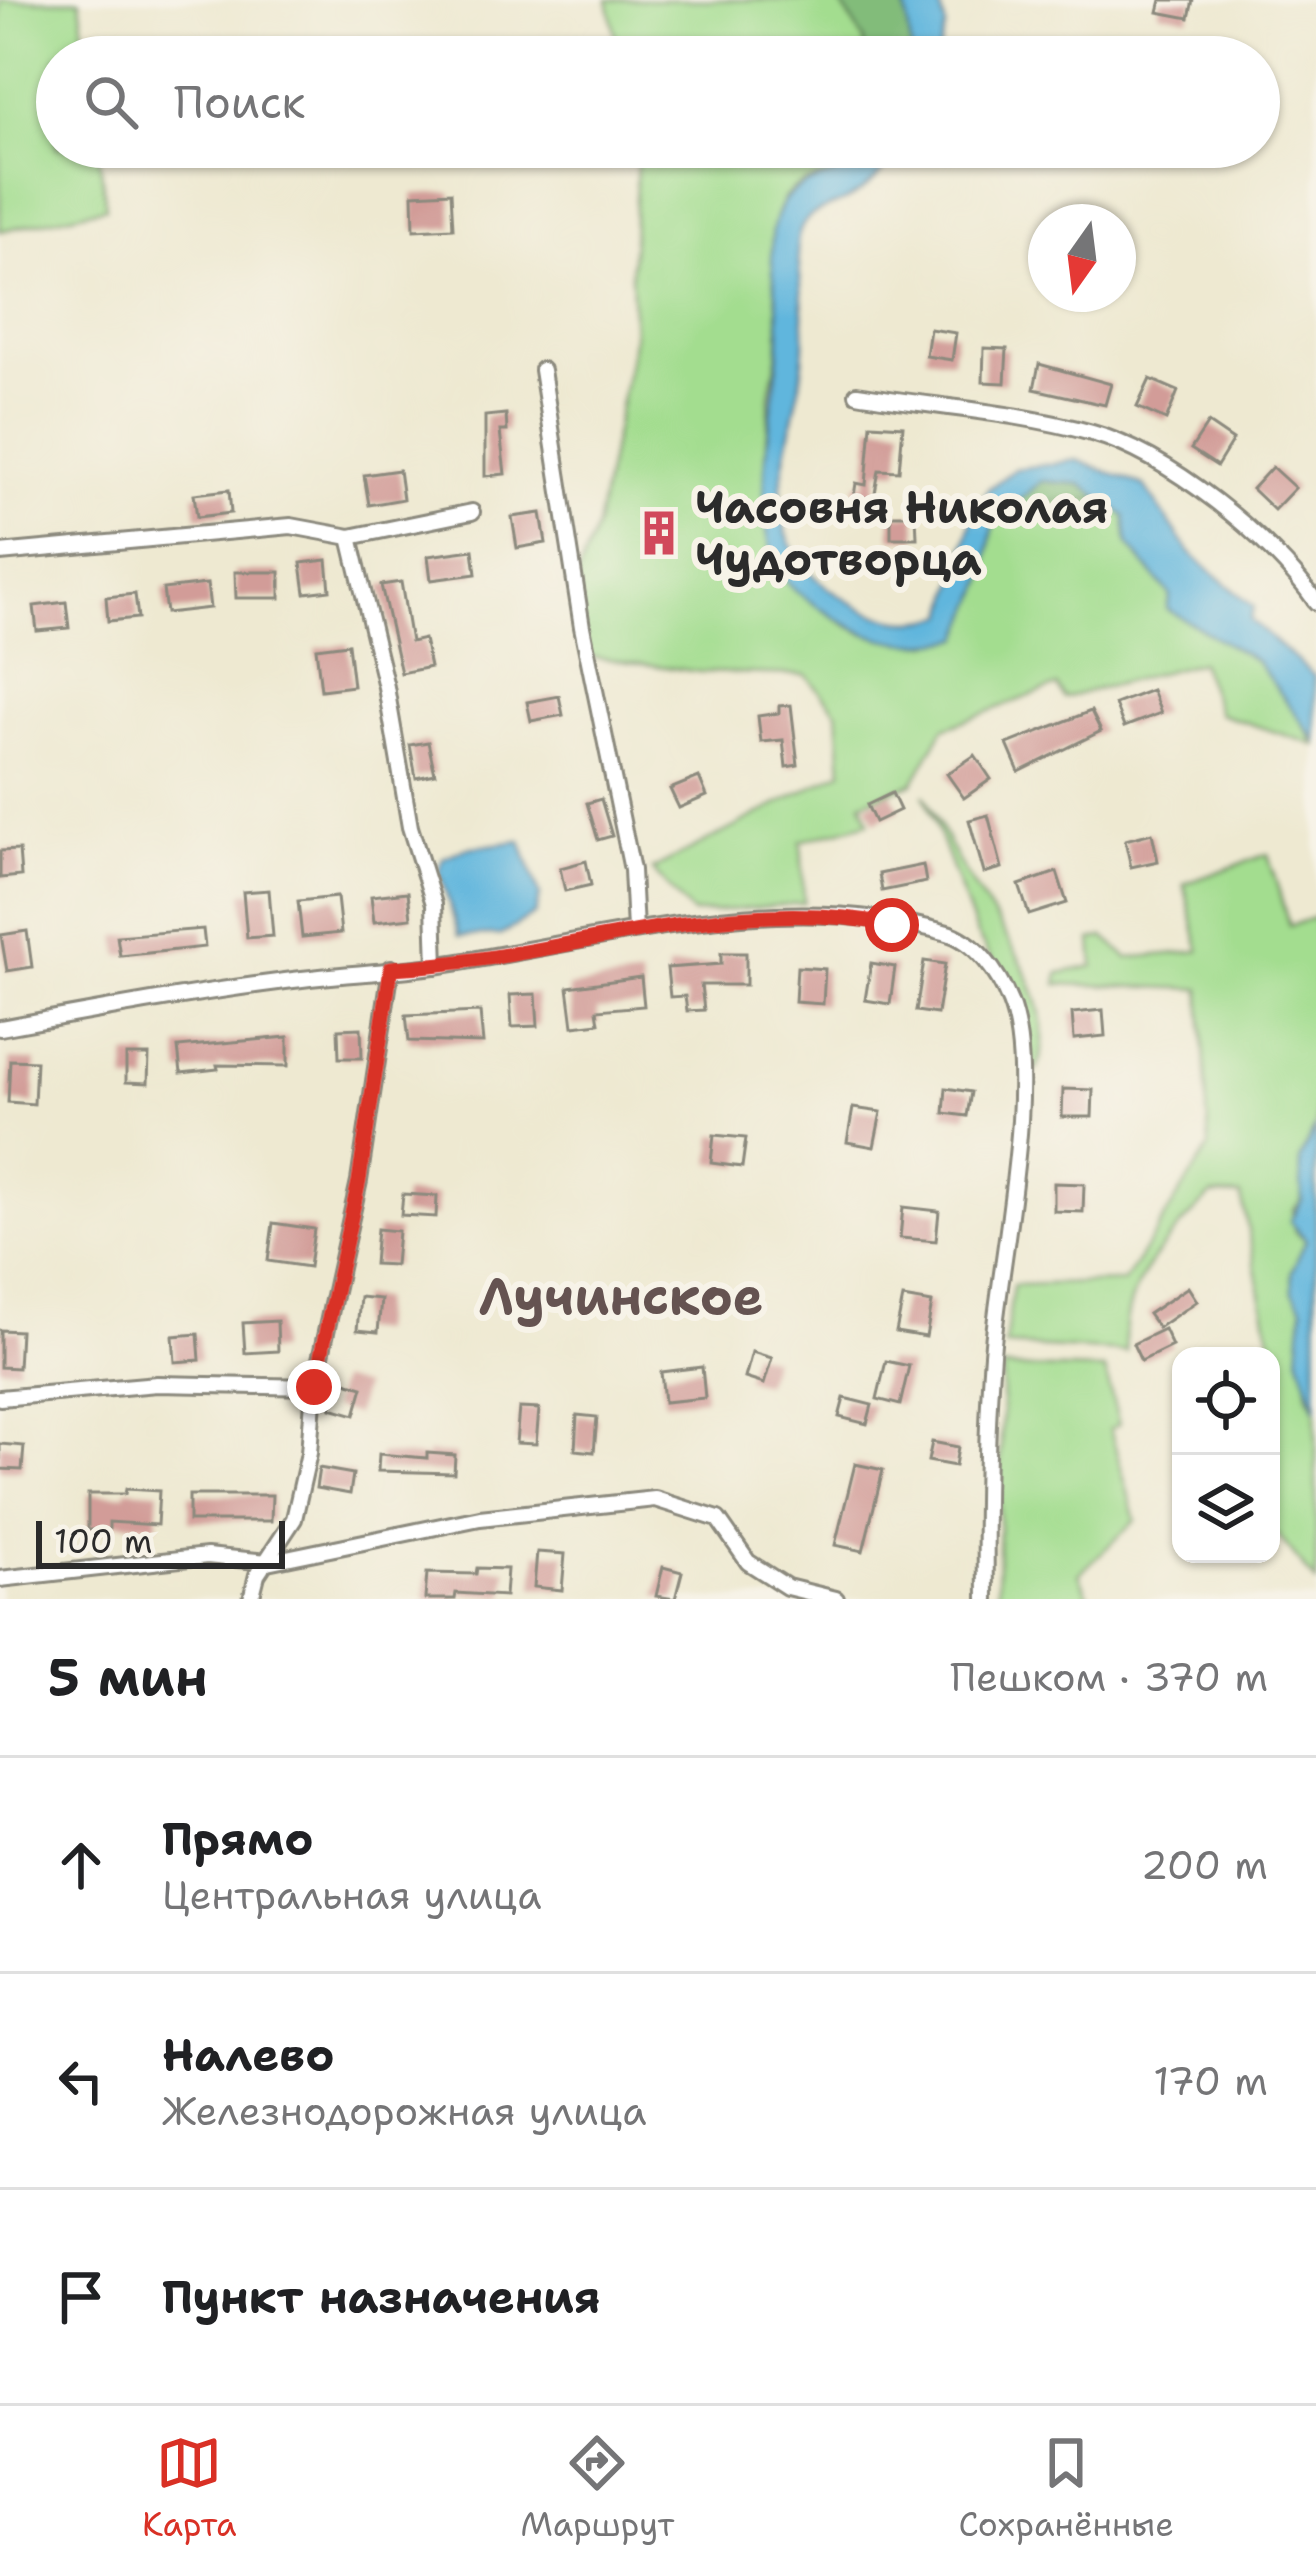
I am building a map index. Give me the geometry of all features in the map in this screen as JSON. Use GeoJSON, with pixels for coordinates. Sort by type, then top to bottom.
{"type":"FeatureCollection","features":[{"type":"Feature","properties":{"kind":"street"},"geometry":{"type":"LineString","coordinates":[[542,370],[587,656],[632,870],[634,930]]}},
{"type":"Feature","properties":{"kind":"street"},"geometry":{"type":"LineString","coordinates":[[857,394],[1096,434],[1194,486],[1296,572],[1316,602]]}},
{"type":"Feature","properties":{"kind":"street"},"geometry":{"type":"LineString","coordinates":[[0,553],[291,526],[350,537],[472,512]]}},
{"type":"Feature","properties":{"kind":"street"},"geometry":{"type":"LineString","coordinates":[[350,537],[386,687],[410,827],[434,904],[436,966]]}},
{"type":"Feature","properties":{"kind":"street"},"geometry":{"type":"LineString","coordinates":[[0,1028],[134,1002],[436,966],[634,930],[793,914],[856,917],[949,932],[989,962],[1012,1006],[1022,1088],[992,1357],[986,1599]]}},
{"type":"Feature","properties":{"kind":"street"},"geometry":{"type":"LineString","coordinates":[[251,1599],[257,1575],[294,1519],[309,1453],[314,1387],[359,1181],[391,968]]}},
{"type":"Feature","properties":{"kind":"street"},"geometry":{"type":"LineString","coordinates":[[0,1398],[157,1384],[314,1387]]}},
{"type":"Feature","properties":{"kind":"street"},"geometry":{"type":"LineString","coordinates":[[0,1579],[207,1556],[267,1562],[480,1518],[655,1498],[718,1519],[748,1562],[787,1587],[836,1599]]}},
{"type":"Feature","properties":{"kind":"green space"},"geometry":{"type":"Polygon","coordinates":[[[0,0],[80,0],[84,36],[36,36],[36,168],[101,168],[106,207],[0,231],[0,0]]]}},
{"type":"Feature","properties":{"kind":"green space"},"geometry":{"type":"Polygon","coordinates":[[[608,0],[842,0],[862,36],[616,36],[608,0]]]}},
{"type":"Feature","properties":{"kind":"green space"},"geometry":{"type":"Polygon","coordinates":[[[905,0],[909,36],[861,36],[840,2],[905,0]]]}},
{"type":"Feature","properties":{"kind":"green space"},"geometry":{"type":"Polygon","coordinates":[[[637,168],[852,168],[792,190],[773,231],[779,342],[768,426],[767,513],[780,545],[819,603],[866,634],[932,644],[984,582],[994,521],[1009,506],[1028,518],[1052,501],[1106,499],[1125,516],[1128,544],[1170,595],[1167,609],[1256,661],[1282,689],[1316,745],[1219,714],[1200,662],[1064,698],[1057,686],[944,728],[913,783],[862,802],[869,822],[801,841],[804,903],[692,914],[652,870],[842,771],[838,712],[806,675],[700,672],[587,656],[575,582],[596,527],[634,336],[631,272],[637,168]]]}},
{"type":"Feature","properties":{"kind":"green space"},"geometry":{"type":"Polygon","coordinates":[[[1042,481],[1081,484],[1106,499],[1052,502],[1028,518],[1009,506],[1042,481]]]}},
{"type":"Feature","properties":{"kind":"green space"},"geometry":{"type":"Polygon","coordinates":[[[924,794],[1034,989],[1043,1043],[1037,1069],[1027,1068],[1019,1005],[976,933],[924,794]]]}},
{"type":"Feature","properties":{"kind":"green space"},"geometry":{"type":"Polygon","coordinates":[[[1268,854],[1289,926],[1316,917],[1316,1126],[1300,1159],[1302,1200],[1293,1210],[1295,1231],[1306,1240],[1292,1271],[1293,1292],[1303,1307],[1308,1395],[1316,1409],[1316,1582],[1280,1538],[1280,1347],[1272,1347],[1241,1196],[1212,1195],[1163,1246],[1130,1305],[1126,1352],[1005,1346],[1013,1285],[1124,1282],[1209,1148],[1201,989],[1057,984],[1059,973],[1094,966],[1092,940],[1104,937],[1128,958],[1200,951],[1184,884],[1268,854]]]}},
{"type":"Feature","properties":{"kind":"green space"},"geometry":{"type":"Polygon","coordinates":[[[1003,1368],[1105,1370],[1119,1424],[1110,1429],[1136,1520],[1079,1574],[1090,1599],[997,1599],[1003,1368]]]}},
{"type":"Feature","properties":{"kind":"water"},"geometry":{"type":"Polygon","coordinates":[[[905,0],[938,0],[946,26],[943,36],[909,36],[905,0]]]}},
{"type":"Feature","properties":{"kind":"water"},"geometry":{"type":"Polygon","coordinates":[[[850,168],[885,168],[853,197],[808,219],[797,242],[804,345],[781,486],[782,517],[792,547],[814,575],[850,602],[885,617],[909,621],[947,615],[973,515],[988,489],[1015,469],[1077,460],[1144,486],[1191,554],[1254,607],[1250,620],[1314,676],[1316,740],[1256,661],[1167,609],[1170,595],[1128,544],[1125,516],[1081,484],[1042,481],[994,521],[984,582],[961,638],[928,643],[882,639],[815,605],[786,580],[765,519],[766,456],[780,336],[773,231],[784,202],[807,184],[850,168]]]}},
{"type":"Feature","properties":{"kind":"water"},"geometry":{"type":"Polygon","coordinates":[[[521,841],[540,896],[535,914],[501,935],[459,936],[439,871],[443,858],[466,848],[521,841]]]}},
{"type":"Feature","properties":{"kind":"water"},"geometry":{"type":"Polygon","coordinates":[[[1316,1126],[1316,1409],[1299,1356],[1303,1307],[1293,1292],[1292,1271],[1306,1240],[1290,1221],[1302,1200],[1300,1159],[1316,1126]]]}},
{"type":"Feature","properties":{"kind":"building"},"geometry":{"type":"Polygon","coordinates":[[[1161,0],[1193,0],[1189,18],[1158,12],[1161,0]]]}},
{"type":"Feature","properties":{"kind":"building"},"geometry":{"type":"Polygon","coordinates":[[[451,192],[453,228],[414,230],[413,194],[451,192]]]}},
{"type":"Feature","properties":{"kind":"building"},"geometry":{"type":"Polygon","coordinates":[[[930,329],[956,333],[952,360],[926,356],[930,329]]]}},
{"type":"Feature","properties":{"kind":"building"},"geometry":{"type":"Polygon","coordinates":[[[984,348],[1007,349],[1005,383],[983,382],[984,348]]]}},
{"type":"Feature","properties":{"kind":"building"},"geometry":{"type":"Polygon","coordinates":[[[1039,364],[1111,384],[1105,405],[1034,389],[1039,364]]]}},
{"type":"Feature","properties":{"kind":"building"},"geometry":{"type":"Polygon","coordinates":[[[1150,379],[1178,391],[1166,420],[1137,407],[1150,379]]]}},
{"type":"Feature","properties":{"kind":"building"},"geometry":{"type":"Polygon","coordinates":[[[506,414],[507,431],[500,431],[505,474],[485,476],[485,416],[506,414]]]}},
{"type":"Feature","properties":{"kind":"building"},"geometry":{"type":"Polygon","coordinates":[[[1208,423],[1233,440],[1217,466],[1191,449],[1208,423]]]}},
{"type":"Feature","properties":{"kind":"building"},"geometry":{"type":"Polygon","coordinates":[[[871,424],[903,426],[899,471],[879,470],[874,499],[854,496],[856,483],[866,485],[871,424]]]}},
{"type":"Feature","properties":{"kind":"building"},"geometry":{"type":"Polygon","coordinates":[[[1272,467],[1295,488],[1274,510],[1252,489],[1272,467]]]}},
{"type":"Feature","properties":{"kind":"building"},"geometry":{"type":"Polygon","coordinates":[[[399,470],[403,499],[369,505],[364,475],[399,470]]]}},
{"type":"Feature","properties":{"kind":"building"},"geometry":{"type":"Polygon","coordinates":[[[229,490],[231,513],[197,517],[194,494],[229,490]]]}},
{"type":"Feature","properties":{"kind":"building"},"geometry":{"type":"Polygon","coordinates":[[[541,513],[546,543],[517,548],[512,517],[541,513]]]}},
{"type":"Feature","properties":{"kind":"building"},"geometry":{"type":"Polygon","coordinates":[[[891,515],[916,515],[917,538],[891,538],[891,515]]]}},
{"type":"Feature","properties":{"kind":"building"},"geometry":{"type":"Polygon","coordinates":[[[473,550],[476,574],[431,580],[428,556],[473,550]]]}},
{"type":"Feature","properties":{"kind":"building"},"geometry":{"type":"Polygon","coordinates":[[[327,560],[330,590],[305,593],[301,563],[327,560]]]}},
{"type":"Feature","properties":{"kind":"building"},"geometry":{"type":"Polygon","coordinates":[[[235,572],[280,572],[280,598],[236,598],[235,572]]]}},
{"type":"Feature","properties":{"kind":"building"},"geometry":{"type":"Polygon","coordinates":[[[401,582],[411,642],[424,639],[430,667],[401,673],[381,585],[401,582]]]}},
{"type":"Feature","properties":{"kind":"building"},"geometry":{"type":"Polygon","coordinates":[[[207,584],[210,608],[166,613],[163,589],[207,584]]]}},
{"type":"Feature","properties":{"kind":"building"},"geometry":{"type":"Polygon","coordinates":[[[135,594],[138,618],[108,621],[106,597],[135,594]]]}},
{"type":"Feature","properties":{"kind":"building"},"geometry":{"type":"Polygon","coordinates":[[[66,602],[69,628],[37,631],[34,606],[66,602]]]}},
{"type":"Feature","properties":{"kind":"building"},"geometry":{"type":"Polygon","coordinates":[[[348,644],[353,686],[321,690],[316,648],[348,644]]]}},
{"type":"Feature","properties":{"kind":"building"},"geometry":{"type":"Polygon","coordinates":[[[1152,690],[1161,713],[1124,727],[1115,704],[1152,690]]]}},
{"type":"Feature","properties":{"kind":"building"},"geometry":{"type":"Polygon","coordinates":[[[559,696],[563,715],[531,721],[527,702],[559,696]]]}},
{"type":"Feature","properties":{"kind":"building"},"geometry":{"type":"Polygon","coordinates":[[[791,705],[798,765],[786,767],[783,740],[761,742],[758,716],[779,713],[779,706],[791,705]]]}},
{"type":"Feature","properties":{"kind":"building"},"geometry":{"type":"Polygon","coordinates":[[[1091,711],[1101,731],[1019,772],[1007,744],[1091,711]]]}},
{"type":"Feature","properties":{"kind":"building"},"geometry":{"type":"Polygon","coordinates":[[[428,742],[435,774],[416,778],[410,745],[428,742]]]}},
{"type":"Feature","properties":{"kind":"building"},"geometry":{"type":"Polygon","coordinates":[[[975,755],[991,779],[964,798],[947,774],[975,755]]]}},
{"type":"Feature","properties":{"kind":"building"},"geometry":{"type":"Polygon","coordinates":[[[699,777],[707,796],[679,808],[670,789],[699,777]]]}},
{"type":"Feature","properties":{"kind":"building"},"geometry":{"type":"Polygon","coordinates":[[[892,793],[900,810],[875,822],[867,805],[892,793]]]}},
{"type":"Feature","properties":{"kind":"building"},"geometry":{"type":"Polygon","coordinates":[[[601,799],[612,836],[598,840],[587,803],[601,799]]]}},
{"type":"Feature","properties":{"kind":"building"},"geometry":{"type":"Polygon","coordinates":[[[988,815],[1002,868],[984,873],[969,820],[988,815]]]}},
{"type":"Feature","properties":{"kind":"building"},"geometry":{"type":"Polygon","coordinates":[[[1152,833],[1158,861],[1131,867],[1125,840],[1152,833]]]}},
{"type":"Feature","properties":{"kind":"building"},"geometry":{"type":"Polygon","coordinates":[[[19,850],[21,876],[0,878],[0,851],[19,850]]]}},
{"type":"Feature","properties":{"kind":"building"},"geometry":{"type":"Polygon","coordinates":[[[586,861],[591,885],[565,891],[560,868],[586,861]]]}},
{"type":"Feature","properties":{"kind":"building"},"geometry":{"type":"Polygon","coordinates":[[[923,865],[926,882],[882,891],[879,874],[923,865]]]}},
{"type":"Feature","properties":{"kind":"building"},"geometry":{"type":"Polygon","coordinates":[[[1057,872],[1067,903],[1029,915],[1019,885],[1057,872]]]}},
{"type":"Feature","properties":{"kind":"building"},"geometry":{"type":"Polygon","coordinates":[[[269,890],[273,936],[247,938],[243,892],[269,890]]]}},
{"type":"Feature","properties":{"kind":"building"},"geometry":{"type":"Polygon","coordinates":[[[408,892],[411,918],[374,922],[371,896],[408,892]]]}},
{"type":"Feature","properties":{"kind":"building"},"geometry":{"type":"Polygon","coordinates":[[[337,897],[341,933],[302,937],[298,901],[337,897]]]}},
{"type":"Feature","properties":{"kind":"building"},"geometry":{"type":"Polygon","coordinates":[[[203,929],[205,947],[120,956],[117,936],[203,929]]]}},
{"type":"Feature","properties":{"kind":"building"},"geometry":{"type":"Polygon","coordinates":[[[27,931],[32,967],[7,971],[1,935],[27,931]]]}},
{"type":"Feature","properties":{"kind":"building"},"geometry":{"type":"Polygon","coordinates":[[[721,953],[746,953],[746,985],[701,985],[704,1010],[687,1011],[685,996],[670,997],[667,968],[721,964],[721,953]]]}},
{"type":"Feature","properties":{"kind":"building"},"geometry":{"type":"Polygon","coordinates":[[[924,961],[945,964],[937,1014],[916,1011],[924,961]]]}},
{"type":"Feature","properties":{"kind":"building"},"geometry":{"type":"Polygon","coordinates":[[[871,963],[895,967],[890,1004],[865,1000],[871,963]]]}},
{"type":"Feature","properties":{"kind":"building"},"geometry":{"type":"Polygon","coordinates":[[[797,967],[825,969],[823,1004],[795,1002],[797,967]]]}},
{"type":"Feature","properties":{"kind":"building"},"geometry":{"type":"Polygon","coordinates":[[[641,977],[644,1006],[597,1010],[599,1023],[573,1026],[568,987],[641,977]]]}},
{"type":"Feature","properties":{"kind":"building"},"geometry":{"type":"Polygon","coordinates":[[[536,994],[538,1026],[512,1027],[510,995],[536,994]]]}},
{"type":"Feature","properties":{"kind":"building"},"geometry":{"type":"Polygon","coordinates":[[[1103,1010],[1105,1036],[1074,1039],[1072,1013],[1103,1010]]]}},
{"type":"Feature","properties":{"kind":"building"},"geometry":{"type":"Polygon","coordinates":[[[480,1012],[483,1043],[409,1041],[406,1015],[480,1012]]]}},
{"type":"Feature","properties":{"kind":"building"},"geometry":{"type":"Polygon","coordinates":[[[361,1028],[362,1058],[339,1058],[338,1029],[361,1028]]]}},
{"type":"Feature","properties":{"kind":"building"},"geometry":{"type":"Polygon","coordinates":[[[288,1037],[288,1066],[217,1065],[218,1069],[181,1073],[178,1047],[288,1037]]]}},
{"type":"Feature","properties":{"kind":"building"},"geometry":{"type":"Polygon","coordinates":[[[126,1055],[149,1055],[148,1083],[126,1082],[126,1055]]]}},
{"type":"Feature","properties":{"kind":"building"},"geometry":{"type":"Polygon","coordinates":[[[10,1060],[36,1061],[34,1104],[8,1102],[10,1060]]]}},
{"type":"Feature","properties":{"kind":"building"},"geometry":{"type":"Polygon","coordinates":[[[946,1088],[971,1092],[967,1116],[944,1113],[946,1088]]]}},
{"type":"Feature","properties":{"kind":"building"},"geometry":{"type":"Polygon","coordinates":[[[1063,1089],[1093,1090],[1092,1117],[1062,1117],[1063,1089]]]}},
{"type":"Feature","properties":{"kind":"building"},"geometry":{"type":"Polygon","coordinates":[[[853,1108],[881,1112],[874,1147],[847,1142],[853,1108]]]}},
{"type":"Feature","properties":{"kind":"building"},"geometry":{"type":"Polygon","coordinates":[[[714,1135],[746,1138],[742,1167],[711,1163],[714,1135]]]}},
{"type":"Feature","properties":{"kind":"building"},"geometry":{"type":"Polygon","coordinates":[[[1054,1183],[1084,1184],[1083,1212],[1054,1211],[1054,1183]]]}},
{"type":"Feature","properties":{"kind":"building"},"geometry":{"type":"Polygon","coordinates":[[[403,1194],[437,1196],[436,1217],[401,1215],[403,1194]]]}},
{"type":"Feature","properties":{"kind":"building"},"geometry":{"type":"Polygon","coordinates":[[[903,1207],[939,1211],[936,1241],[900,1238],[903,1207]]]}},
{"type":"Feature","properties":{"kind":"building"},"geometry":{"type":"Polygon","coordinates":[[[273,1223],[314,1229],[309,1267],[268,1261],[273,1223]]]}},
{"type":"Feature","properties":{"kind":"building"},"geometry":{"type":"Polygon","coordinates":[[[377,1229],[398,1231],[395,1265],[374,1264],[377,1229]]]}},
{"type":"Feature","properties":{"kind":"building"},"geometry":{"type":"Polygon","coordinates":[[[1188,1287],[1197,1301],[1158,1328],[1148,1314],[1188,1287]]]}},
{"type":"Feature","properties":{"kind":"building"},"geometry":{"type":"Polygon","coordinates":[[[360,1297],[381,1299],[378,1332],[357,1330],[360,1297]]]}},
{"type":"Feature","properties":{"kind":"building"},"geometry":{"type":"Polygon","coordinates":[[[903,1298],[932,1303],[926,1337],[896,1332],[903,1298]]]}},
{"type":"Feature","properties":{"kind":"building"},"geometry":{"type":"Polygon","coordinates":[[[277,1321],[278,1351],[245,1353],[243,1323],[277,1321]]]}},
{"type":"Feature","properties":{"kind":"building"},"geometry":{"type":"Polygon","coordinates":[[[1164,1329],[1172,1346],[1141,1361],[1133,1344],[1164,1329]]]}},
{"type":"Feature","properties":{"kind":"building"},"geometry":{"type":"Polygon","coordinates":[[[0,1330],[20,1331],[18,1368],[0,1367],[0,1330]]]}},
{"type":"Feature","properties":{"kind":"building"},"geometry":{"type":"Polygon","coordinates":[[[198,1334],[200,1360],[175,1362],[173,1336],[198,1334]]]}},
{"type":"Feature","properties":{"kind":"building"},"geometry":{"type":"Polygon","coordinates":[[[752,1352],[772,1358],[764,1384],[745,1378],[752,1352]]]}},
{"type":"Feature","properties":{"kind":"building"},"geometry":{"type":"Polygon","coordinates":[[[886,1361],[909,1366],[900,1405],[877,1399],[886,1361]]]}},
{"type":"Feature","properties":{"kind":"building"},"geometry":{"type":"Polygon","coordinates":[[[702,1367],[705,1398],[664,1402],[661,1372],[702,1367]]]}},
{"type":"Feature","properties":{"kind":"building"},"geometry":{"type":"Polygon","coordinates":[[[339,1380],[363,1387],[355,1415],[331,1408],[339,1380]]]}},
{"type":"Feature","properties":{"kind":"building"},"geometry":{"type":"Polygon","coordinates":[[[844,1398],[872,1405],[867,1424],[839,1417],[844,1398]]]}},
{"type":"Feature","properties":{"kind":"building"},"geometry":{"type":"Polygon","coordinates":[[[519,1408],[539,1409],[536,1444],[516,1443],[519,1408]]]}},
{"type":"Feature","properties":{"kind":"building"},"geometry":{"type":"Polygon","coordinates":[[[577,1415],[597,1417],[594,1452],[575,1450],[577,1415]]]}},
{"type":"Feature","properties":{"kind":"building"},"geometry":{"type":"Polygon","coordinates":[[[932,1442],[958,1447],[955,1466],[928,1461],[932,1442]]]}},
{"type":"Feature","properties":{"kind":"building"},"geometry":{"type":"Polygon","coordinates":[[[0,1444],[24,1446],[22,1470],[0,1469],[0,1444]]]}},
{"type":"Feature","properties":{"kind":"building"},"geometry":{"type":"Polygon","coordinates":[[[427,1453],[455,1455],[454,1473],[378,1471],[379,1454],[427,1458],[427,1453]]]}},
{"type":"Feature","properties":{"kind":"building"},"geometry":{"type":"Polygon","coordinates":[[[855,1464],[883,1470],[863,1551],[835,1545],[855,1464]]]}},
{"type":"Feature","properties":{"kind":"building"},"geometry":{"type":"Polygon","coordinates":[[[319,1468],[353,1474],[350,1494],[316,1488],[319,1468]]]}},
{"type":"Feature","properties":{"kind":"building"},"geometry":{"type":"Polygon","coordinates":[[[126,1489],[159,1491],[157,1525],[109,1522],[109,1530],[88,1530],[88,1494],[125,1494],[126,1489]]]}},
{"type":"Feature","properties":{"kind":"building"},"geometry":{"type":"Polygon","coordinates":[[[189,1495],[272,1495],[271,1521],[189,1521],[189,1495]]]}},
{"type":"Feature","properties":{"kind":"building"},"geometry":{"type":"Polygon","coordinates":[[[537,1552],[565,1554],[562,1590],[534,1587],[537,1552]]]}},
{"type":"Feature","properties":{"kind":"building"},"geometry":{"type":"Polygon","coordinates":[[[663,1567],[682,1572],[675,1599],[656,1596],[663,1567]]]}},
{"type":"Feature","properties":{"kind":"building"},"geometry":{"type":"Polygon","coordinates":[[[477,1568],[507,1569],[505,1596],[456,1593],[455,1599],[425,1599],[427,1573],[476,1574],[477,1568]]]}},
{"type":"Feature","properties":{"kind":"place","name":"Часовня Николая Чудотворца"},"geometry":{"type":"Point","coordinates":[659,533]}},
{"type":"Feature","properties":{"kind":"district","name":"Лучинское"},"geometry":{"type":"Point","coordinates":[621,1296]}},
{"type":"Feature","properties":{"kind":"route"},"geometry":{"type":"LineString","coordinates":[[314,1387],[359,1181],[391,968],[436,966],[634,930],[793,914],[856,917],[892,925]]}}]}
